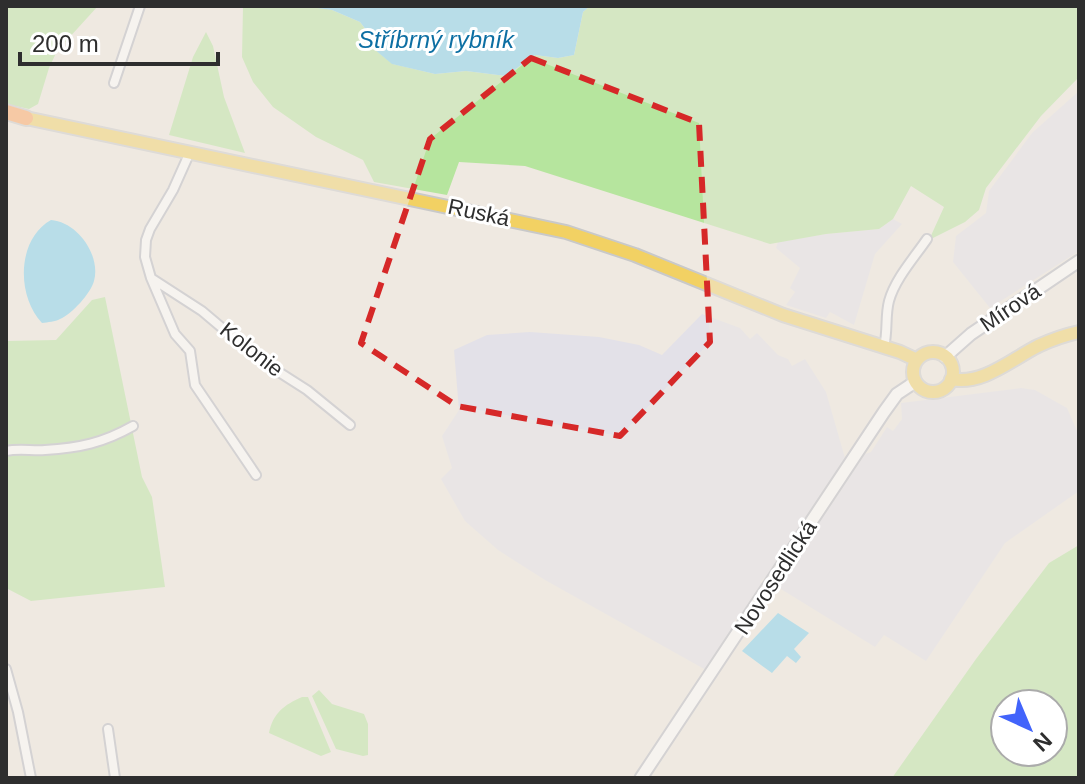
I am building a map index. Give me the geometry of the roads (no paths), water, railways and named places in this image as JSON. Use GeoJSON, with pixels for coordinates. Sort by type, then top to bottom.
{"type":"FeatureCollection","features":[{"type":"Feature","properties":{"kind":"highway"},"geometry":{"type":"LineString","coordinates":[[6,114],[26,118]]}},
{"type":"Feature","properties":{"kind":"main road","name":"Ruská"},"geometry":{"type":"LineString","coordinates":[[26,118],[574,234],[651,261],[783,315],[917,360]]}},
{"type":"Feature","properties":{"kind":"main road"},"geometry":{"type":"LineString","coordinates":[[951,379],[966,380],[985,374],[1048,341],[1079,332]]}},
{"type":"Feature","properties":{"kind":"main road"},"geometry":{"type":"LineString","coordinates":[[932,352],[945,357],[952,368],[948,385],[937,392],[925,391],[915,382],[913,371],[917,360],[932,352]]}},
{"type":"Feature","properties":{"kind":"street"},"geometry":{"type":"LineString","coordinates":[[114,83],[140,6]]}},
{"type":"Feature","properties":{"kind":"street","name":"Kolonie"},"geometry":{"type":"LineString","coordinates":[[190,152],[173,190],[150,229],[145,257],[175,334],[190,351],[195,385],[256,475]]}},
{"type":"Feature","properties":{"kind":"street"},"geometry":{"type":"LineString","coordinates":[[884,347],[893,290],[927,239]]}},
{"type":"Feature","properties":{"kind":"street","name":"Mírová"},"geometry":{"type":"LineString","coordinates":[[945,357],[975,331],[1079,261]]}},
{"type":"Feature","properties":{"kind":"street","name":"Kolonie"},"geometry":{"type":"LineString","coordinates":[[151,278],[202,311],[260,360],[307,390],[350,425]]}},
{"type":"Feature","properties":{"kind":"street","name":"Novosedlická"},"geometry":{"type":"LineString","coordinates":[[641,778],[866,438],[897,394],[915,382]]}},
{"type":"Feature","properties":{"kind":"street"},"geometry":{"type":"LineString","coordinates":[[6,451],[92,445],[133,426]]}},
{"type":"Feature","properties":{"kind":"street"},"geometry":{"type":"LineString","coordinates":[[6,669],[31,778]]}},
{"type":"Feature","properties":{"kind":"street"},"geometry":{"type":"LineString","coordinates":[[108,729],[115,778]]}},
{"type":"Feature","properties":{"kind":"water","name":"Stříbrný rybník"},"geometry":{"type":"Polygon","coordinates":[[[590,6],[583,12],[574,55],[558,58],[535,55],[506,76],[466,71],[435,74],[392,64],[374,49],[370,35],[360,22],[332,10],[310,7],[590,6]]]}},
{"type":"Feature","properties":{"kind":"water"},"geometry":{"type":"Polygon","coordinates":[[[51,220],[70,227],[85,242],[91,251],[95,271],[92,286],[75,308],[58,320],[42,323],[28,298],[24,268],[32,240],[51,220]]]}},
{"type":"Feature","properties":{"kind":"water"},"geometry":{"type":"Polygon","coordinates":[[[778,613],[809,633],[794,649],[801,657],[796,663],[787,656],[772,673],[742,651],[778,613]]]}}]}
